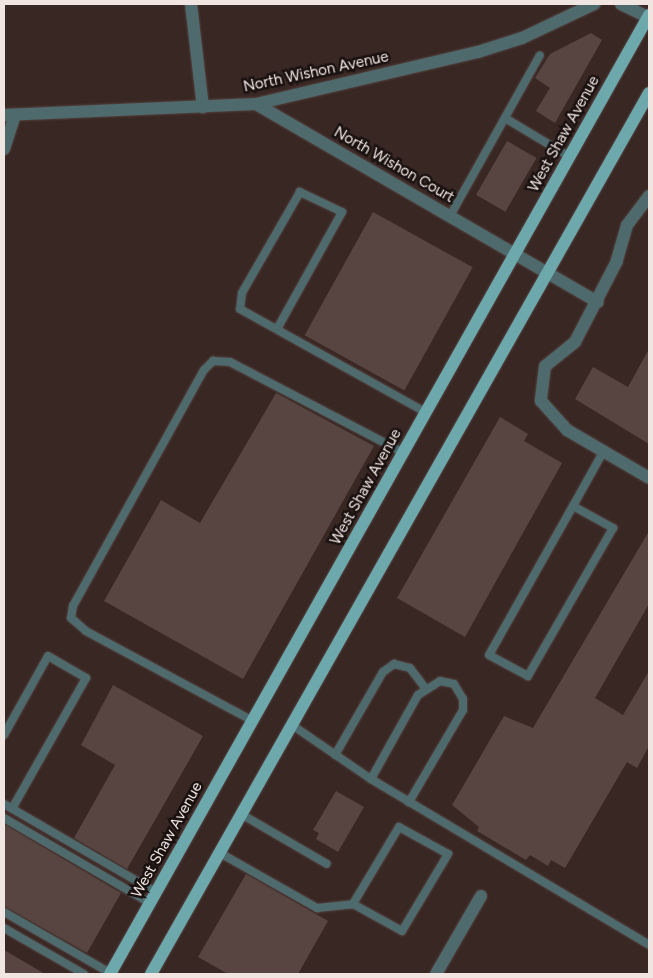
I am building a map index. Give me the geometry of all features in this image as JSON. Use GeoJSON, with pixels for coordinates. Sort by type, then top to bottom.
{"type":"FeatureCollection","features":[{"type":"Feature","properties":{"kind":"main road","name":"West Shaw Avenue"},"geometry":{"type":"LineString","coordinates":[[110,974],[649,16]]}},
{"type":"Feature","properties":{"kind":"main road"},"geometry":{"type":"LineString","coordinates":[[151,974],[649,93]]}},
{"type":"Feature","properties":{"kind":"street"},"geometry":{"type":"LineString","coordinates":[[191,4],[203,107]]}},
{"type":"Feature","properties":{"kind":"street","name":"North Wishon Avenue"},"geometry":{"type":"LineString","coordinates":[[9,115],[256,104],[478,52],[522,38],[594,4]]}},
{"type":"Feature","properties":{"kind":"street"},"geometry":{"type":"LineString","coordinates":[[621,4],[649,16]]}},
{"type":"Feature","properties":{"kind":"street","name":"North Wishon Court"},"geometry":{"type":"LineString","coordinates":[[256,104],[516,255]]}},
{"type":"Feature","properties":{"kind":"street"},"geometry":{"type":"LineString","coordinates":[[4,150],[9,115]]}},
{"type":"Feature","properties":{"kind":"street"},"geometry":{"type":"LineString","coordinates":[[649,196],[627,225],[598,302],[575,342],[545,366],[541,401],[567,430],[649,478]]}},
{"type":"Feature","properties":{"kind":"street"},"geometry":{"type":"LineString","coordinates":[[516,255],[598,302]]}},
{"type":"Feature","properties":{"kind":"street"},"geometry":{"type":"LineString","coordinates":[[436,974],[481,896]]}},
{"type":"Feature","properties":{"kind":"lane"},"geometry":{"type":"LineString","coordinates":[[450,216],[540,54]]}},
{"type":"Feature","properties":{"kind":"lane"},"geometry":{"type":"LineString","coordinates":[[505,118],[570,157]]}},
{"type":"Feature","properties":{"kind":"lane"},"geometry":{"type":"LineString","coordinates":[[277,329],[342,212],[300,192],[242,293],[240,309],[427,413]]}},
{"type":"Feature","properties":{"kind":"lane"},"geometry":{"type":"LineString","coordinates":[[253,721],[86,631],[71,618],[73,606],[199,378],[212,361],[230,362],[404,453]]}},
{"type":"Feature","properties":{"kind":"lane"},"geometry":{"type":"LineString","coordinates":[[573,506],[613,528],[528,676],[489,654],[603,452]]}},
{"type":"Feature","properties":{"kind":"lane"},"geometry":{"type":"LineString","coordinates":[[4,735],[48,656],[86,678],[12,809]]}},
{"type":"Feature","properties":{"kind":"lane"},"geometry":{"type":"LineString","coordinates":[[335,755],[383,672],[394,664],[410,668],[425,688]]}},
{"type":"Feature","properties":{"kind":"lane"},"geometry":{"type":"LineString","coordinates":[[371,779],[425,688],[440,681],[454,684],[464,699],[464,710],[409,802]]}},
{"type":"Feature","properties":{"kind":"lane"},"geometry":{"type":"LineString","coordinates":[[292,725],[371,779],[649,945]]}},
{"type":"Feature","properties":{"kind":"lane"},"geometry":{"type":"LineString","coordinates":[[4,804],[156,892]]}},
{"type":"Feature","properties":{"kind":"lane"},"geometry":{"type":"LineString","coordinates":[[242,814],[327,864]]}},
{"type":"Feature","properties":{"kind":"lane"},"geometry":{"type":"LineString","coordinates":[[4,818],[150,903]]}},
{"type":"Feature","properties":{"kind":"lane"},"geometry":{"type":"LineString","coordinates":[[220,853],[317,908],[353,904],[402,931],[448,854],[399,827],[353,904]]}},
{"type":"Feature","properties":{"kind":"lane"},"geometry":{"type":"LineString","coordinates":[[4,912],[110,974]]}},
{"type":"Feature","properties":{"kind":"lane"},"geometry":{"type":"LineString","coordinates":[[4,928],[84,974]]}},
{"type":"Feature","properties":{"kind":"building"},"geometry":{"type":"Polygon","coordinates":[[[591,33],[602,40],[555,123],[536,111],[550,88],[535,78],[550,54],[591,33]]]}},
{"type":"Feature","properties":{"kind":"building"},"geometry":{"type":"Polygon","coordinates":[[[507,141],[536,158],[505,212],[476,195],[507,141]]]}},
{"type":"Feature","properties":{"kind":"building"},"geometry":{"type":"Polygon","coordinates":[[[373,212],[473,267],[404,391],[305,335],[373,212]]]}},
{"type":"Feature","properties":{"kind":"building"},"geometry":{"type":"Polygon","coordinates":[[[649,349],[649,444],[575,399],[593,367],[628,387],[649,349]]]}},
{"type":"Feature","properties":{"kind":"building"},"geometry":{"type":"Polygon","coordinates":[[[276,393],[374,446],[243,679],[104,601],[161,500],[200,523],[276,393]]]}},
{"type":"Feature","properties":{"kind":"building"},"geometry":{"type":"Polygon","coordinates":[[[500,417],[528,434],[524,441],[562,463],[465,637],[397,598],[500,417]]]}},
{"type":"Feature","properties":{"kind":"building"},"geometry":{"type":"Polygon","coordinates":[[[649,531],[649,604],[595,698],[623,715],[649,671],[649,746],[637,768],[627,762],[565,868],[551,860],[548,866],[530,855],[526,860],[477,831],[479,827],[452,805],[504,716],[533,728],[649,531]]]}},
{"type":"Feature","properties":{"kind":"building"},"geometry":{"type":"Polygon","coordinates":[[[113,685],[203,736],[127,869],[74,838],[115,765],[81,745],[113,685]]]}},
{"type":"Feature","properties":{"kind":"building"},"geometry":{"type":"Polygon","coordinates":[[[336,791],[364,807],[338,852],[316,839],[319,833],[313,830],[336,791]]]}},
{"type":"Feature","properties":{"kind":"building"},"geometry":{"type":"Polygon","coordinates":[[[4,824],[121,893],[87,953],[4,906],[4,824]]]}},
{"type":"Feature","properties":{"kind":"building"},"geometry":{"type":"Polygon","coordinates":[[[246,874],[328,921],[298,974],[228,974],[198,957],[246,874]]]}},
{"type":"Feature","properties":{"kind":"building"},"geometry":{"type":"Polygon","coordinates":[[[4,950],[45,974],[4,974],[4,950]]]}}]}
